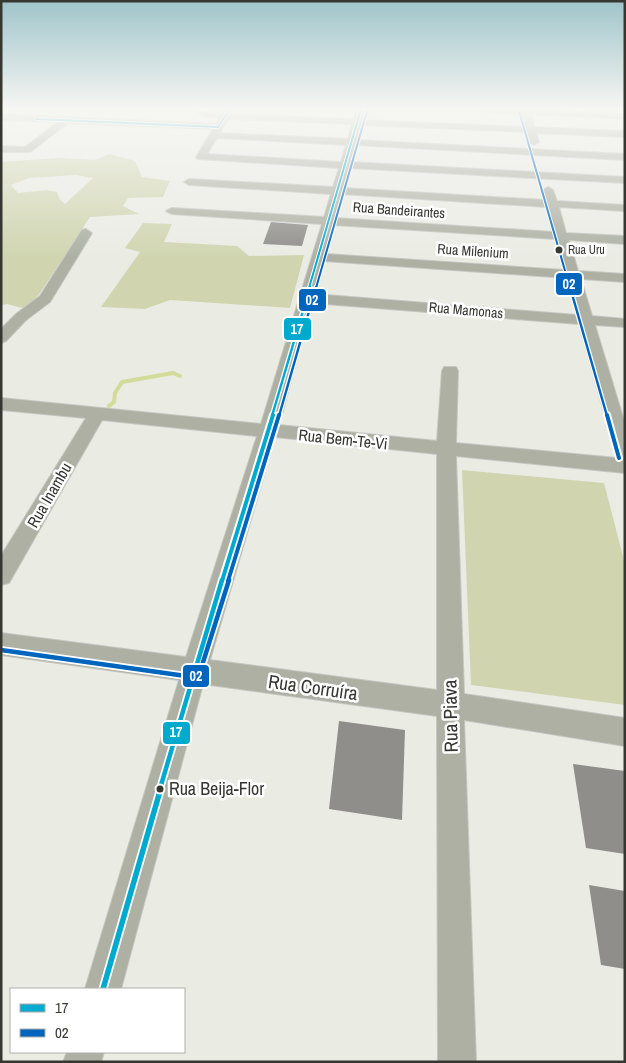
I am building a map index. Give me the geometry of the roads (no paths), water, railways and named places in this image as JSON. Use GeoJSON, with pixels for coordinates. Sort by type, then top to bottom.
{"type":"FeatureCollection","features":[{"type":"Feature","properties":{"kind":"street"},"geometry":{"type":"LineString","coordinates":[[213,159],[625,180]]}},
{"type":"Feature","properties":{"kind":"street"},"geometry":{"type":"LineString","coordinates":[[103,988],[194,671],[268,431],[346,159]]}},
{"type":"Feature","properties":{"kind":"street"},"geometry":{"type":"LineString","coordinates":[[539,159],[625,456]]}},
{"type":"Feature","properties":{"kind":"street"},"geometry":{"type":"LineString","coordinates":[[190,182],[625,208]]}},
{"type":"Feature","properties":{"kind":"street","name":"Rua Bandeirantes"},"geometry":{"type":"LineString","coordinates":[[172,211],[625,240]]}},
{"type":"Feature","properties":{"kind":"street"},"geometry":{"type":"LineString","coordinates":[[1,338],[21,317],[45,300],[86,233]]}},
{"type":"Feature","properties":{"kind":"street","name":"Rua Milenium"},"geometry":{"type":"LineString","coordinates":[[318,257],[625,278]]}},
{"type":"Feature","properties":{"kind":"street","name":"Rua Mamonas"},"geometry":{"type":"LineString","coordinates":[[307,298],[625,323]]}},
{"type":"Feature","properties":{"kind":"street","name":"Rua Piava"},"geometry":{"type":"LineString","coordinates":[[450,371],[446,450],[457,1062]]}},
{"type":"Feature","properties":{"kind":"street","name":"Rua Bem-Te-Vi"},"geometry":{"type":"LineString","coordinates":[[1,404],[446,450],[625,466]]}},
{"type":"Feature","properties":{"kind":"street","name":"Rua Inambu"},"geometry":{"type":"LineString","coordinates":[[1,576],[97,414]]}},
{"type":"Feature","properties":{"kind":"street","name":"Rua Corruíra"},"geometry":{"type":"LineString","coordinates":[[1,644],[450,705],[625,732]]}},
{"type":"Feature","properties":{"kind":"waterway"},"geometry":{"type":"LineString","coordinates":[[109,406],[114,402],[115,393],[122,382],[173,373],[180,376]]}},
{"type":"Feature","properties":{"kind":"place","name":"Rua Uru"},"geometry":{"type":"Point","coordinates":[559,250]}},
{"type":"Feature","properties":{"kind":"place","name":"Rua Beija-Flor"},"geometry":{"type":"Point","coordinates":[160,789]}}]}
